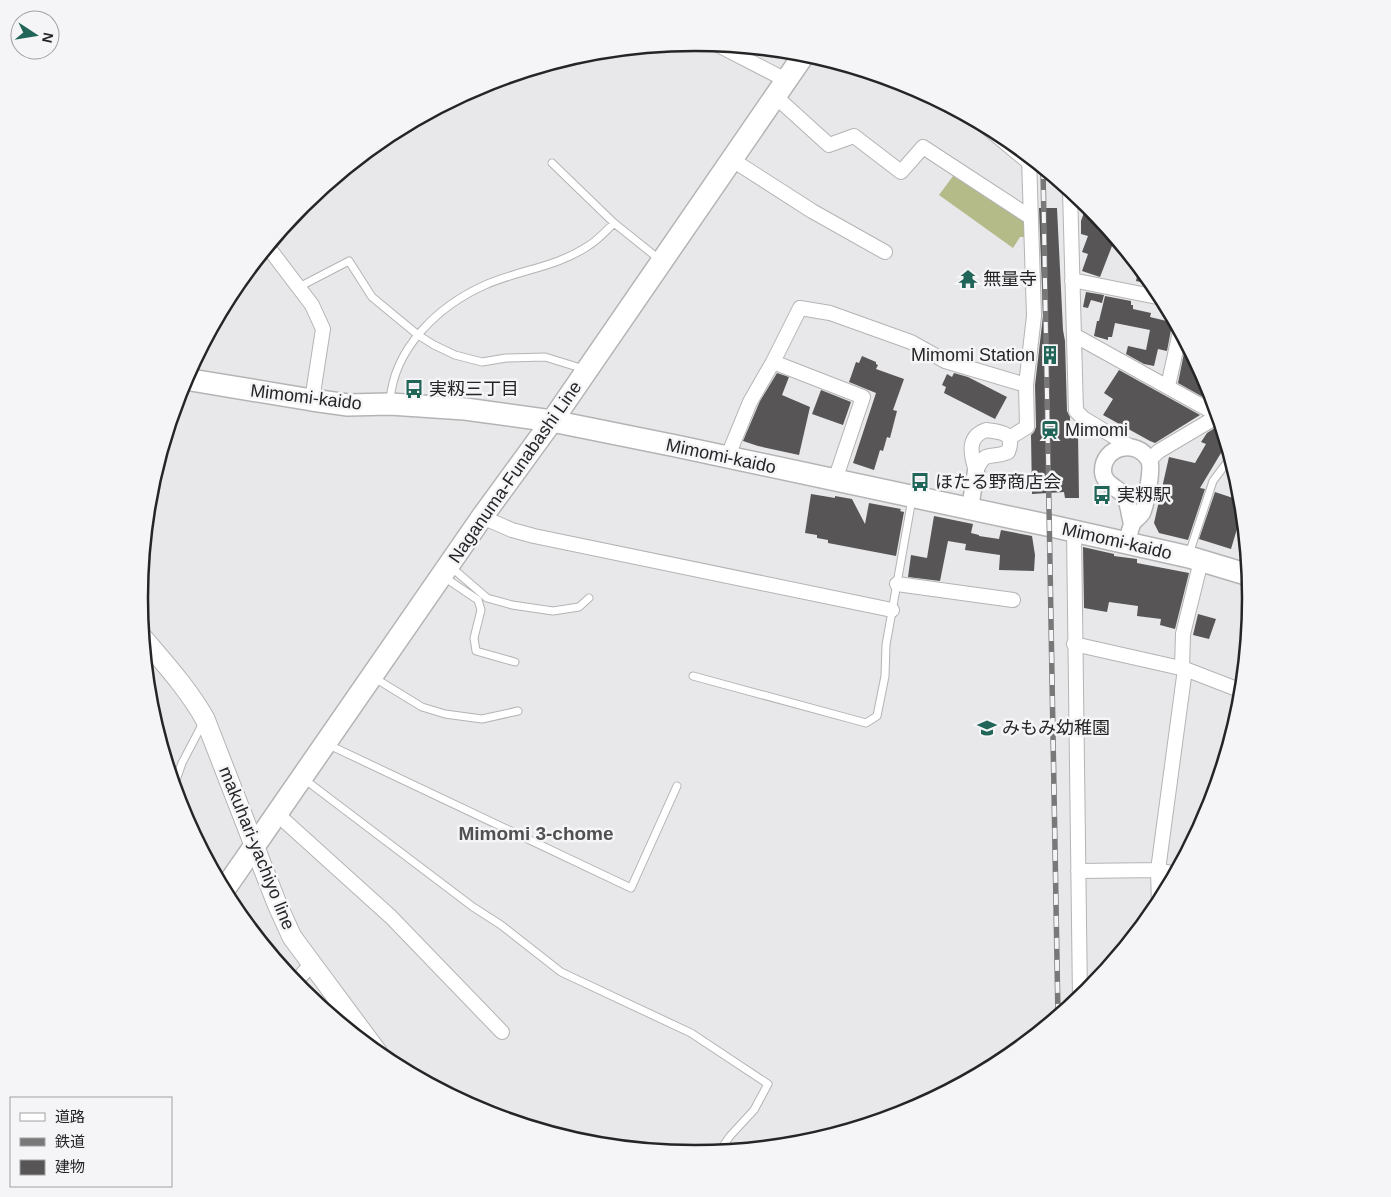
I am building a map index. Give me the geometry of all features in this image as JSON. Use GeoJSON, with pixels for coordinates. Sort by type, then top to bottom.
{"type":"FeatureCollection","features":[{"type":"Feature","properties":{"kind":"main road","name":"Naganuma-Funabashi Line"},"geometry":{"type":"LineString","coordinates":[[229,884],[482,517],[552,421],[800,62]]}},
{"type":"Feature","properties":{"kind":"main road","name":"Mimomi-kaido"},"geometry":{"type":"LineString","coordinates":[[194,380],[348,405],[390,404],[465,409],[552,421],[1074,531],[1130,533],[1195,559],[1242,573]]}},
{"type":"Feature","properties":{"kind":"main road","name":"makuhari-yachiyo line"},"geometry":{"type":"LineString","coordinates":[[150,646],[191,695],[205,719],[292,937],[310,964],[364,1034]]}},
{"type":"Feature","properties":{"kind":"street"},"geometry":{"type":"LineString","coordinates":[[728,52],[781,88],[829,145],[854,136],[901,172],[923,147],[1030,217]]}},
{"type":"Feature","properties":{"kind":"street"},"geometry":{"type":"LineString","coordinates":[[731,160],[885,252]]}},
{"type":"Feature","properties":{"kind":"street"},"geometry":{"type":"LineString","coordinates":[[1009,438],[1027,427],[1026,385],[1034,316],[1029,164]]}},
{"type":"Feature","properties":{"kind":"street"},"geometry":{"type":"LineString","coordinates":[[1070,201],[1076,411],[1083,418],[1144,453],[1149,460],[1152,470],[1142,512],[1130,533]]}},
{"type":"Feature","properties":{"kind":"street"},"geometry":{"type":"LineString","coordinates":[[272,252],[312,305],[323,329],[312,400]]}},
{"type":"Feature","properties":{"kind":"street"},"geometry":{"type":"LineString","coordinates":[[1072,280],[1152,296]]}},
{"type":"Feature","properties":{"kind":"street"},"geometry":{"type":"LineString","coordinates":[[727,458],[750,402],[773,362],[800,308],[830,313],[911,342],[945,361],[1026,385]]}},
{"type":"Feature","properties":{"kind":"street"},"geometry":{"type":"LineString","coordinates":[[1074,336],[1168,386],[1209,411]]}},
{"type":"Feature","properties":{"kind":"street"},"geometry":{"type":"LineString","coordinates":[[1168,386],[1178,341]]}},
{"type":"Feature","properties":{"kind":"street"},"geometry":{"type":"LineString","coordinates":[[773,362],[863,397],[835,480]]}},
{"type":"Feature","properties":{"kind":"street"},"geometry":{"type":"LineString","coordinates":[[1149,460],[1158,451],[1213,419]]}},
{"type":"Feature","properties":{"kind":"street"},"geometry":{"type":"LineString","coordinates":[[970,508],[976,471],[981,460],[984,457],[1008,452],[1010,446],[1009,438],[1005,433],[986,430],[974,437],[973,460],[976,471]]}},
{"type":"Feature","properties":{"kind":"street"},"geometry":{"type":"LineString","coordinates":[[1130,533],[1127,500],[1123,494],[1109,484],[1104,477],[1103,471],[1108,457],[1114,450],[1123,446],[1131,446]]}},
{"type":"Feature","properties":{"kind":"street"},"geometry":{"type":"LineString","coordinates":[[482,517],[504,527],[534,536],[892,610]]}},
{"type":"Feature","properties":{"kind":"street"},"geometry":{"type":"LineString","coordinates":[[1074,531],[1080,987]]}},
{"type":"Feature","properties":{"kind":"street"},"geometry":{"type":"LineString","coordinates":[[1159,890],[1158,870],[1184,669],[1183,634],[1195,559]]}},
{"type":"Feature","properties":{"kind":"street"},"geometry":{"type":"LineString","coordinates":[[897,584],[1013,600]]}},
{"type":"Feature","properties":{"kind":"street"},"geometry":{"type":"LineString","coordinates":[[1074,644],[1184,669],[1235,688]]}},
{"type":"Feature","properties":{"kind":"street"},"geometry":{"type":"LineString","coordinates":[[277,814],[391,917],[502,1032]]}},
{"type":"Feature","properties":{"kind":"street"},"geometry":{"type":"LineString","coordinates":[[1078,871],[1158,870],[1169,872]]}},
{"type":"Feature","properties":{"kind":"street"},"geometry":{"type":"LineString","coordinates":[[300,976],[310,964]]}},
{"type":"Feature","properties":{"kind":"lane"},"geometry":{"type":"LineString","coordinates":[[552,163],[614,223],[661,261]]}},
{"type":"Feature","properties":{"kind":"lane"},"geometry":{"type":"LineString","coordinates":[[390,404],[392,383],[403,355],[418,334],[440,314],[464,296],[486,285],[562,260],[590,246],[614,223]]}},
{"type":"Feature","properties":{"kind":"lane"},"geometry":{"type":"LineString","coordinates":[[299,287],[349,261],[372,296],[434,345],[456,355],[482,362],[506,358],[545,357],[586,370]]}},
{"type":"Feature","properties":{"kind":"lane"},"geometry":{"type":"LineString","coordinates":[[1195,559],[1213,481],[1226,464]]}},
{"type":"Feature","properties":{"kind":"lane"},"geometry":{"type":"LineString","coordinates":[[693,676],[866,723],[877,716],[884,676],[886,645],[912,496]]}},
{"type":"Feature","properties":{"kind":"lane"},"geometry":{"type":"LineString","coordinates":[[446,570],[487,598],[512,605],[553,611],[579,607],[589,598]]}},
{"type":"Feature","properties":{"kind":"lane"},"geometry":{"type":"LineString","coordinates":[[446,570],[478,600],[481,610],[474,638],[476,651],[515,662]]}},
{"type":"Feature","properties":{"kind":"lane"},"geometry":{"type":"LineString","coordinates":[[372,677],[422,707],[445,714],[482,720],[518,711]]}},
{"type":"Feature","properties":{"kind":"lane"},"geometry":{"type":"LineString","coordinates":[[178,776],[182,763],[205,719]]}},
{"type":"Feature","properties":{"kind":"lane"},"geometry":{"type":"LineString","coordinates":[[326,744],[631,888],[677,786]]}},
{"type":"Feature","properties":{"kind":"lane"},"geometry":{"type":"LineString","coordinates":[[303,778],[473,907],[501,925],[561,972],[691,1033],[768,1084],[754,1110],[724,1145]]}},
{"type":"Feature","properties":{"kind":"green space"},"geometry":{"type":"Polygon","coordinates":[[[956,172],[1027,220],[1028,237],[1020,237],[1013,248],[939,195],[956,172]]]}},
{"type":"Feature","properties":{"kind":"building","name":"Mimomi Station"},"geometry":{"type":"Polygon","coordinates":[[[1039,208],[1057,208],[1067,411],[1070,417],[1070,435],[1078,434],[1079,498],[1065,498],[1064,492],[1032,494],[1031,435],[1036,427],[1035,385],[1043,316],[1039,208]]]}},
{"type":"Feature","properties":{"kind":"building"},"geometry":{"type":"Polygon","coordinates":[[[1084,214],[1115,247],[1112,246],[1100,277],[1082,271],[1088,254],[1082,252],[1088,236],[1081,234],[1081,221],[1084,214]]]}},
{"type":"Feature","properties":{"kind":"building"},"geometry":{"type":"Polygon","coordinates":[[[1137,275],[1143,282],[1136,281],[1137,275]]]}},
{"type":"Feature","properties":{"kind":"building"},"geometry":{"type":"Polygon","coordinates":[[[1086,292],[1104,295],[1102,303],[1091,300],[1088,308],[1083,307],[1086,292]]]}},
{"type":"Feature","properties":{"kind":"building"},"geometry":{"type":"Polygon","coordinates":[[[1105,296],[1131,301],[1133,309],[1151,313],[1150,317],[1167,321],[1171,329],[1167,351],[1158,349],[1154,366],[1144,364],[1126,354],[1128,346],[1146,350],[1150,330],[1115,323],[1112,337],[1108,337],[1108,340],[1094,336],[1097,321],[1099,321],[1105,296]]]}},
{"type":"Feature","properties":{"kind":"building"},"geometry":{"type":"Polygon","coordinates":[[[1184,353],[1204,398],[1178,383],[1184,353]]]}},
{"type":"Feature","properties":{"kind":"building"},"geometry":{"type":"Polygon","coordinates":[[[862,356],[876,362],[878,365],[876,369],[904,379],[893,410],[897,411],[890,438],[887,437],[883,451],[880,450],[874,470],[853,463],[876,393],[849,382],[856,362],[859,363],[862,356]]]}},
{"type":"Feature","properties":{"kind":"building"},"geometry":{"type":"Polygon","coordinates":[[[1119,370],[1200,415],[1155,443],[1103,415],[1113,399],[1104,393],[1119,370]]]}},
{"type":"Feature","properties":{"kind":"building"},"geometry":{"type":"Polygon","coordinates":[[[777,373],[789,377],[782,395],[810,407],[799,455],[743,441],[760,401],[777,373]]]}},
{"type":"Feature","properties":{"kind":"building"},"geometry":{"type":"Polygon","coordinates":[[[954,373],[968,377],[1007,397],[995,419],[944,393],[946,387],[942,385],[947,374],[952,377],[954,373]]]}},
{"type":"Feature","properties":{"kind":"building"},"geometry":{"type":"Polygon","coordinates":[[[821,390],[851,402],[843,425],[812,414],[821,390]]]}},
{"type":"Feature","properties":{"kind":"building"},"geometry":{"type":"Polygon","coordinates":[[[1215,428],[1223,455],[1221,453],[1200,488],[1205,489],[1188,540],[1159,533],[1154,523],[1169,457],[1195,463],[1206,444],[1201,442],[1207,433],[1215,428]]]}},
{"type":"Feature","properties":{"kind":"building"},"geometry":{"type":"Polygon","coordinates":[[[1215,492],[1233,498],[1238,526],[1231,549],[1199,539],[1215,492]]]}},
{"type":"Feature","properties":{"kind":"building"},"geometry":{"type":"Polygon","coordinates":[[[811,494],[852,499],[865,524],[869,503],[901,509],[900,511],[904,512],[896,556],[828,543],[828,540],[817,538],[817,535],[805,533],[811,494]]]}},
{"type":"Feature","properties":{"kind":"building"},"geometry":{"type":"Polygon","coordinates":[[[934,516],[973,524],[971,533],[979,536],[999,539],[1001,530],[1032,536],[1035,555],[1034,571],[999,570],[1000,555],[965,550],[966,544],[948,541],[940,581],[908,577],[911,555],[927,558],[934,516]]]}},
{"type":"Feature","properties":{"kind":"building"},"geometry":{"type":"Polygon","coordinates":[[[1083,547],[1114,554],[1114,556],[1137,559],[1137,563],[1189,573],[1175,629],[1160,625],[1161,619],[1137,616],[1138,606],[1109,602],[1107,612],[1084,608],[1083,547]]]}},
{"type":"Feature","properties":{"kind":"building"},"geometry":{"type":"Polygon","coordinates":[[[1198,614],[1216,619],[1209,639],[1193,635],[1198,614]]]}},
{"type":"Feature","properties":{"kind":"railway"},"geometry":{"type":"LineString","coordinates":[[1043,176],[1058,1008]]}},
{"type":"Feature","properties":{"kind":"place","name":"無量寺"},"geometry":{"type":"Point","coordinates":[968,279]}},
{"type":"Feature","properties":{"kind":"place","name":"Mimomi Station"},"geometry":{"type":"Point","coordinates":[1050,355]}},
{"type":"Feature","properties":{"kind":"place","name":"実籾三丁目"},"geometry":{"type":"Point","coordinates":[414,389]}},
{"type":"Feature","properties":{"kind":"place","name":"Mimomi"},"geometry":{"type":"Point","coordinates":[1050,430]}},
{"type":"Feature","properties":{"kind":"place","name":"ほたる野商店会"},"geometry":{"type":"Point","coordinates":[920,482]}},
{"type":"Feature","properties":{"kind":"place","name":"実籾駅"},"geometry":{"type":"Point","coordinates":[1102,495]}},
{"type":"Feature","properties":{"kind":"place","name":"みもみ幼稚園"},"geometry":{"type":"Point","coordinates":[987,728]}},
{"type":"Feature","properties":{"kind":"district","name":"Mimomi 3-chome"},"geometry":{"type":"Point","coordinates":[536,833]}}]}
